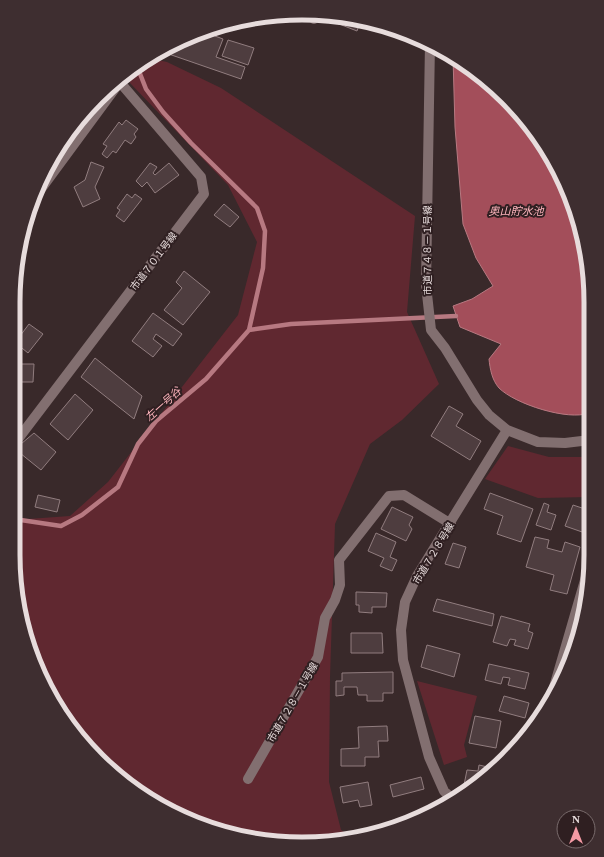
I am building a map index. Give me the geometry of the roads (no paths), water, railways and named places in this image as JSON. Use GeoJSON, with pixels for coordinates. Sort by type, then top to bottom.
{"type":"FeatureCollection","features":[{"type":"Feature","properties":{"kind":"street","name":"市道７４８－１号線"},"geometry":{"type":"LineString","coordinates":[[430,51],[426,285],[431,330],[445,348],[477,400],[489,415],[507,430],[538,442],[565,443],[584,441]]}},
{"type":"Feature","properties":{"kind":"street","name":"市道７０１号線"},"geometry":{"type":"LineString","coordinates":[[20,436],[204,194],[201,177],[122,85]]}},
{"type":"Feature","properties":{"kind":"street"},"geometry":{"type":"LineString","coordinates":[[48,180],[106,100]]}},
{"type":"Feature","properties":{"kind":"street","name":"市道７２８号線"},"geometry":{"type":"LineString","coordinates":[[449,796],[444,791],[429,757],[403,660],[401,630],[405,602],[417,576],[451,524],[507,430]]}},
{"type":"Feature","properties":{"kind":"street","name":"市道７２８－１号線"},"geometry":{"type":"LineString","coordinates":[[248,779],[318,657],[325,618],[340,585],[340,560],[389,496],[404,495],[451,524]]}},
{"type":"Feature","properties":{"kind":"water","name":"奥山貯水池"},"geometry":{"type":"Polygon","coordinates":[[[453,64],[474,78],[488,90],[526,130],[546,161],[563,194],[579,247],[582,265],[584,302],[584,414],[568,415],[542,410],[517,400],[507,394],[499,388],[495,382],[489,359],[501,344],[460,327],[453,306],[472,299],[493,286],[476,258],[463,224],[455,127],[453,64]]]}},
{"type":"Feature","properties":{"kind":"waterway"},"geometry":{"type":"LineString","coordinates":[[139,72],[146,89],[163,112],[191,143],[257,208],[265,231],[263,268],[249,330]]}},
{"type":"Feature","properties":{"kind":"waterway"},"geometry":{"type":"LineString","coordinates":[[249,330],[291,324],[456,316]]}},
{"type":"Feature","properties":{"kind":"waterway","name":"左一号谷"},"geometry":{"type":"LineString","coordinates":[[20,520],[61,526],[82,515],[118,487],[138,444],[156,421],[206,379],[249,330]]}}]}
